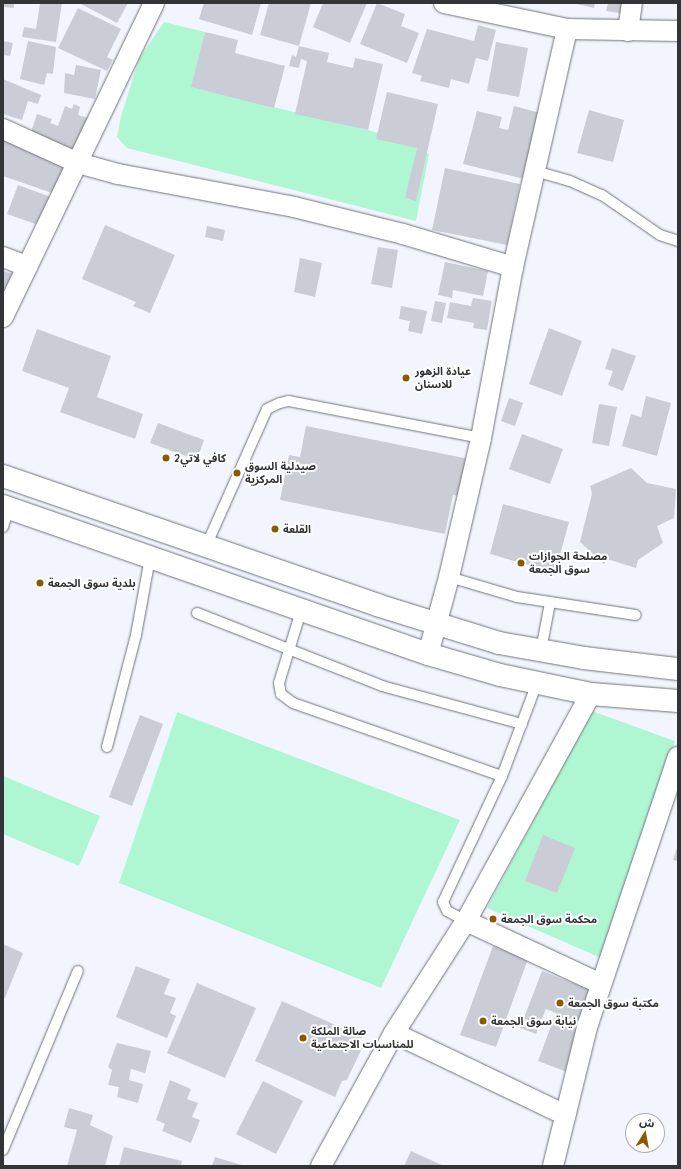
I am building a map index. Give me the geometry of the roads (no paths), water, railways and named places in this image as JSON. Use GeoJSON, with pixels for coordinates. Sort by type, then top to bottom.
{"type":"FeatureCollection","features":[{"type":"Feature","properties":{"kind":"main road"},"geometry":{"type":"LineString","coordinates":[[3,476],[207,544],[437,624],[499,643],[678,669]]}},
{"type":"Feature","properties":{"kind":"main road"},"geometry":{"type":"LineString","coordinates":[[5,514],[150,558],[428,654],[537,682],[591,694],[678,701]]}},
{"type":"Feature","properties":{"kind":"street"},"geometry":{"type":"LineString","coordinates":[[3,317],[154,3]]}},
{"type":"Feature","properties":{"kind":"street"},"geometry":{"type":"LineString","coordinates":[[444,3],[567,29],[678,31]]}},
{"type":"Feature","properties":{"kind":"street"},"geometry":{"type":"LineString","coordinates":[[628,31],[632,3]]}},
{"type":"Feature","properties":{"kind":"street"},"geometry":{"type":"LineString","coordinates":[[428,654],[449,577],[481,438],[513,267],[567,29]]}},
{"type":"Feature","properties":{"kind":"street"},"geometry":{"type":"LineString","coordinates":[[3,129],[78,162],[118,174],[294,207],[403,234],[513,267]]}},
{"type":"Feature","properties":{"kind":"street"},"geometry":{"type":"LineString","coordinates":[[3,257],[27,266]]}},
{"type":"Feature","properties":{"kind":"street"},"geometry":{"type":"LineString","coordinates":[[321,1166],[394,1033],[466,921],[591,694]]}},
{"type":"Feature","properties":{"kind":"street"},"geometry":{"type":"LineString","coordinates":[[553,1166],[565,1115],[601,984],[678,757]]}},
{"type":"Feature","properties":{"kind":"street"},"geometry":{"type":"LineString","coordinates":[[466,921],[601,984]]}},
{"type":"Feature","properties":{"kind":"street"},"geometry":{"type":"LineString","coordinates":[[394,1033],[565,1115]]}},
{"type":"Feature","properties":{"kind":"lane"},"geometry":{"type":"LineString","coordinates":[[535,171],[570,181],[602,195],[660,235],[678,241]]}},
{"type":"Feature","properties":{"kind":"lane"},"geometry":{"type":"LineString","coordinates":[[207,544],[267,409],[280,403],[289,401],[481,438]]}},
{"type":"Feature","properties":{"kind":"lane"},"geometry":{"type":"LineString","coordinates":[[107,747],[136,635],[150,558]]}},
{"type":"Feature","properties":{"kind":"lane"},"geometry":{"type":"LineString","coordinates":[[449,577],[550,603],[636,615]]}},
{"type":"Feature","properties":{"kind":"lane"},"geometry":{"type":"LineString","coordinates":[[541,650],[550,603]]}},
{"type":"Feature","properties":{"kind":"lane"},"geometry":{"type":"LineString","coordinates":[[301,611],[279,683],[281,694],[292,704],[502,776]]}},
{"type":"Feature","properties":{"kind":"lane"},"geometry":{"type":"LineString","coordinates":[[197,613],[382,686],[522,724]]}},
{"type":"Feature","properties":{"kind":"lane"},"geometry":{"type":"LineString","coordinates":[[466,921],[447,911],[443,902],[502,776],[537,682]]}},
{"type":"Feature","properties":{"kind":"lane"},"geometry":{"type":"LineString","coordinates":[[3,1150],[78,971]]}},
{"type":"Feature","properties":{"kind":"place","name":"عيادة الزهور للاسنان"},"geometry":{"type":"Point","coordinates":[406,378]}},
{"type":"Feature","properties":{"kind":"place","name":"كافي لاتي2"},"geometry":{"type":"Point","coordinates":[166,458]}},
{"type":"Feature","properties":{"kind":"place","name":"صيدلية السوق المركزية"},"geometry":{"type":"Point","coordinates":[237,473]}},
{"type":"Feature","properties":{"kind":"place","name":"القلعة"},"geometry":{"type":"Point","coordinates":[275,529]}},
{"type":"Feature","properties":{"kind":"place","name":"مصلحة الجوازات سوق الجمعة"},"geometry":{"type":"Point","coordinates":[521,563]}},
{"type":"Feature","properties":{"kind":"place","name":"بلدية سوق الجمعة"},"geometry":{"type":"Point","coordinates":[40,583]}},
{"type":"Feature","properties":{"kind":"place","name":"محكمة سوق الجمعة"},"geometry":{"type":"Point","coordinates":[493,919]}},
{"type":"Feature","properties":{"kind":"place","name":"مكتبة سوق الجمعة"},"geometry":{"type":"Point","coordinates":[560,1003]}},
{"type":"Feature","properties":{"kind":"place","name":"نيابة سوق الجمعة"},"geometry":{"type":"Point","coordinates":[483,1021]}},
{"type":"Feature","properties":{"kind":"place","name":"صالة الملكة للمناسبات الاجتماعية"},"geometry":{"type":"Point","coordinates":[303,1038]}}]}
